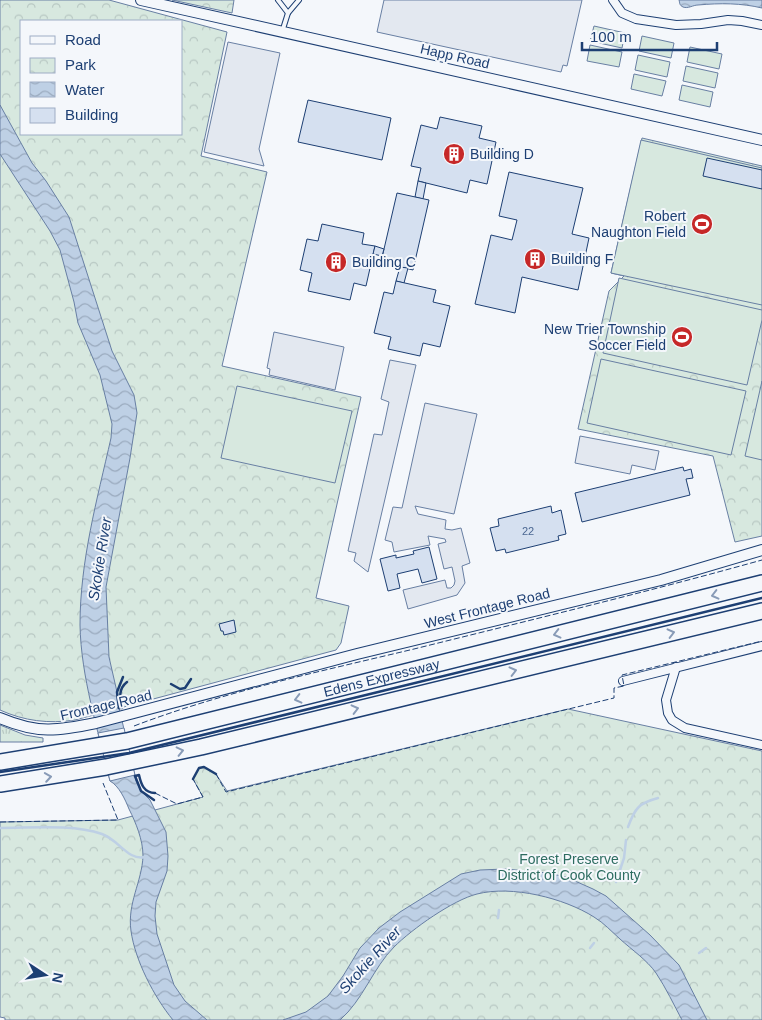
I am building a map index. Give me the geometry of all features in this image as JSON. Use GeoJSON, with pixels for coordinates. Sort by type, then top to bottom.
{"type":"FeatureCollection","features":[{"type":"Feature","properties":{"kind":"highway","name":"Edens Expressway"},"geometry":{"type":"LineString","coordinates":[[0,762],[127,741],[762,583]]}},
{"type":"Feature","properties":{"kind":"highway","name":"Edens Expressway"},"geometry":{"type":"LineString","coordinates":[[0,784],[132,762],[762,611]]}},
{"type":"Feature","properties":{"kind":"highway"},"geometry":{"type":"LineString","coordinates":[[0,753],[26,758]]}},
{"type":"Feature","properties":{"kind":"street","name":"Happ Road"},"geometry":{"type":"LineString","coordinates":[[141,0],[762,140]]}},
{"type":"Feature","properties":{"kind":"street"},"geometry":{"type":"LineString","coordinates":[[613,0],[622,13],[636,19],[676,25],[728,20],[762,25]]}},
{"type":"Feature","properties":{"kind":"street","name":"West Frontage Road"},"geometry":{"type":"LineString","coordinates":[[217,692],[357,654],[661,580],[762,550]]}},
{"type":"Feature","properties":{"kind":"street"},"geometry":{"type":"LineString","coordinates":[[623,681],[762,646]]}},
{"type":"Feature","properties":{"kind":"street"},"geometry":{"type":"LineString","coordinates":[[676,667],[666,700],[668,713],[672,720],[685,728],[762,746]]}},
{"type":"Feature","properties":{"kind":"street","name":"Frontage Road"},"geometry":{"type":"LineString","coordinates":[[0,718],[27,728],[62,730],[217,692]]}},
{"type":"Feature","properties":{"kind":"lane"},"geometry":{"type":"LineString","coordinates":[[278,0],[288,13]]}},
{"type":"Feature","properties":{"kind":"lane"},"geometry":{"type":"LineString","coordinates":[[282,32],[288,13],[299,0]]}},
{"type":"Feature","properties":{"kind":"green space"},"geometry":{"type":"Polygon","coordinates":[[[0,0],[109,0],[227,32],[201,156],[267,172],[222,366],[361,397],[316,598],[349,606],[341,643],[336,650],[75,720],[37,721],[18,717],[0,710],[0,0]]]}},
{"type":"Feature","properties":{"kind":"green space"},"geometry":{"type":"Polygon","coordinates":[[[172,0],[234,0],[232,13],[172,0]]]}},
{"type":"Feature","properties":{"kind":"green space"},"geometry":{"type":"Polygon","coordinates":[[[594,26],[625,33],[622,48],[590,41],[594,26]]]}},
{"type":"Feature","properties":{"kind":"green space"},"geometry":{"type":"Polygon","coordinates":[[[642,36],[674,43],[671,58],[639,51],[642,36]]]}},
{"type":"Feature","properties":{"kind":"green space"},"geometry":{"type":"Polygon","coordinates":[[[590,45],[622,52],[619,67],[587,61],[590,45]]]}},
{"type":"Feature","properties":{"kind":"green space"},"geometry":{"type":"Polygon","coordinates":[[[690,47],[722,54],[719,69],[687,62],[690,47]]]}},
{"type":"Feature","properties":{"kind":"green space"},"geometry":{"type":"Polygon","coordinates":[[[638,55],[670,62],[667,77],[635,70],[638,55]]]}},
{"type":"Feature","properties":{"kind":"green space"},"geometry":{"type":"Polygon","coordinates":[[[686,66],[718,73],[715,88],[683,81],[686,66]]]}},
{"type":"Feature","properties":{"kind":"green space"},"geometry":{"type":"Polygon","coordinates":[[[634,74],[666,81],[662,96],[631,89],[634,74]]]}},
{"type":"Feature","properties":{"kind":"green space"},"geometry":{"type":"Polygon","coordinates":[[[682,85],[713,92],[710,107],[679,100],[682,85]]]}},
{"type":"Feature","properties":{"kind":"green space"},"geometry":{"type":"Polygon","coordinates":[[[642,138],[762,166],[762,536],[735,542],[713,456],[578,429],[609,291],[624,276],[611,273],[642,138]]]}},
{"type":"Feature","properties":{"kind":"green space","name":"Robert Naughton Field"},"geometry":{"type":"Polygon","coordinates":[[[641,140],[762,168],[762,305],[611,273],[641,140]]]}},
{"type":"Feature","properties":{"kind":"green space","name":"New Trier Township Soccer Field"},"geometry":{"type":"Polygon","coordinates":[[[619,278],[762,310],[762,320],[747,385],[603,353],[619,278]]]}},
{"type":"Feature","properties":{"kind":"green space"},"geometry":{"type":"Polygon","coordinates":[[[601,359],[746,391],[731,455],[587,423],[601,359]]]}},
{"type":"Feature","properties":{"kind":"green space"},"geometry":{"type":"Polygon","coordinates":[[[762,381],[762,460],[745,456],[762,381]]]}},
{"type":"Feature","properties":{"kind":"green space"},"geometry":{"type":"Polygon","coordinates":[[[237,386],[352,411],[335,483],[221,458],[237,386]]]}},
{"type":"Feature","properties":{"kind":"green space","name":"Forest Preserve District of Cook County"},"geometry":{"type":"Polygon","coordinates":[[[568,709],[762,751],[762,1020],[5,1020],[5,1018],[0,1017],[0,822],[118,820],[203,797],[193,779],[199,768],[204,767],[216,774],[227,791],[568,709]]]}},
{"type":"Feature","properties":{"kind":"green space"},"geometry":{"type":"Polygon","coordinates":[[[0,725],[25,735],[43,738],[43,742],[0,742],[0,725]]]}},
{"type":"Feature","properties":{"kind":"shaded area"},"geometry":{"type":"Polygon","coordinates":[[[384,0],[582,0],[567,66],[563,65],[561,72],[377,32],[384,0]]]}},
{"type":"Feature","properties":{"kind":"shaded area"},"geometry":{"type":"Polygon","coordinates":[[[228,42],[280,53],[259,149],[264,166],[204,152],[228,42]]]}},
{"type":"Feature","properties":{"kind":"shaded area"},"geometry":{"type":"Polygon","coordinates":[[[274,332],[344,347],[335,390],[269,375],[270,369],[267,368],[274,332]]]}},
{"type":"Feature","properties":{"kind":"shaded area"},"geometry":{"type":"Polygon","coordinates":[[[390,360],[416,365],[368,572],[354,561],[356,553],[348,551],[374,434],[382,435],[389,402],[381,399],[390,360]]]}},
{"type":"Feature","properties":{"kind":"shaded area"},"geometry":{"type":"Polygon","coordinates":[[[425,403],[477,414],[454,514],[415,506],[418,514],[446,520],[445,529],[461,528],[470,563],[462,566],[465,583],[457,595],[408,609],[403,590],[445,580],[447,588],[451,588],[455,581],[452,567],[444,569],[438,544],[446,542],[445,539],[428,536],[430,545],[394,552],[392,542],[385,540],[393,507],[402,508],[425,403]]]}},
{"type":"Feature","properties":{"kind":"shaded area"},"geometry":{"type":"Polygon","coordinates":[[[580,436],[659,451],[655,470],[632,465],[630,474],[575,463],[580,436]]]}},
{"type":"Feature","properties":{"kind":"water"},"geometry":{"type":"Polygon","coordinates":[[[679,0],[762,0],[762,8],[722,4],[683,7],[679,0]]]}},
{"type":"Feature","properties":{"kind":"water","name":"Skokie River"},"geometry":{"type":"Polygon","coordinates":[[[0,105],[32,163],[69,217],[112,351],[134,395],[137,413],[106,587],[109,657],[136,781],[141,791],[150,800],[166,832],[167,871],[156,902],[157,934],[174,985],[185,1001],[207,1020],[173,1020],[146,978],[133,942],[130,921],[142,866],[142,844],[137,826],[124,797],[119,789],[110,781],[95,723],[83,664],[80,625],[86,554],[111,438],[112,424],[100,375],[78,323],[60,250],[50,231],[0,154],[0,105]]]}},
{"type":"Feature","properties":{"kind":"water","name":"Skokie River"},"geometry":{"type":"Polygon","coordinates":[[[505,869],[548,873],[566,877],[606,896],[650,935],[679,965],[707,1020],[682,1020],[652,968],[594,917],[582,910],[553,899],[521,892],[506,891],[467,897],[433,916],[411,932],[387,955],[355,1003],[340,1020],[283,1020],[306,1012],[328,996],[360,948],[379,928],[400,912],[461,874],[480,870],[505,869]]]}},
{"type":"Feature","properties":{"kind":"pier"},"geometry":{"type":"Polygon","coordinates":[[[124,728],[135,775],[110,781],[98,733],[124,728]]]}},
{"type":"Feature","properties":{"kind":"building"},"geometry":{"type":"Polygon","coordinates":[[[308,100],[391,118],[382,160],[298,142],[308,100]]]}},
{"type":"Feature","properties":{"kind":"building","name":"Building D"},"geometry":{"type":"Polygon","coordinates":[[[440,117],[482,126],[479,138],[496,142],[487,184],[470,180],[467,193],[418,181],[421,168],[411,166],[421,125],[437,129],[440,117]]]}},
{"type":"Feature","properties":{"kind":"building"},"geometry":{"type":"Polygon","coordinates":[[[707,158],[762,170],[762,189],[703,176],[707,158]]]}},
{"type":"Feature","properties":{"kind":"building","name":"Building F"},"geometry":{"type":"Polygon","coordinates":[[[509,172],[583,188],[572,234],[589,238],[578,290],[522,277],[515,313],[475,304],[491,235],[512,240],[517,220],[499,216],[509,172]]]}},
{"type":"Feature","properties":{"kind":"building"},"geometry":{"type":"Polygon","coordinates":[[[418,181],[426,183],[423,199],[415,197],[418,181]]]}},
{"type":"Feature","properties":{"kind":"building"},"geometry":{"type":"Polygon","coordinates":[[[397,193],[429,200],[413,270],[381,262],[397,193]]]}},
{"type":"Feature","properties":{"kind":"building","name":"Building C"},"geometry":{"type":"Polygon","coordinates":[[[322,224],[364,233],[362,244],[375,246],[366,286],[354,283],[350,300],[308,291],[312,273],[300,270],[307,239],[318,241],[322,224]]]}},
{"type":"Feature","properties":{"kind":"building"},"geometry":{"type":"Polygon","coordinates":[[[375,246],[384,249],[382,256],[373,254],[375,246]]]}},
{"type":"Feature","properties":{"kind":"building"},"geometry":{"type":"Polygon","coordinates":[[[400,267],[408,268],[404,283],[396,281],[400,267]]]}},
{"type":"Feature","properties":{"kind":"building"},"geometry":{"type":"Polygon","coordinates":[[[396,281],[436,290],[433,302],[450,306],[440,347],[423,343],[420,356],[388,349],[391,337],[374,333],[384,292],[393,294],[396,281]]]}},
{"type":"Feature","properties":{"kind":"building"},"geometry":{"type":"Polygon","coordinates":[[[683,467],[684,471],[691,469],[693,478],[686,479],[690,495],[582,522],[575,493],[683,467]]]}},
{"type":"Feature","properties":{"kind":"building"},"geometry":{"type":"Polygon","coordinates":[[[551,506],[552,513],[561,510],[566,534],[558,536],[559,540],[506,553],[505,549],[496,551],[490,528],[499,526],[498,519],[551,506]]]}},
{"type":"Feature","properties":{"kind":"building"},"geometry":{"type":"Polygon","coordinates":[[[429,547],[437,579],[422,583],[418,569],[397,574],[400,588],[388,591],[380,559],[396,555],[396,558],[414,554],[413,551],[429,547]]]}},
{"type":"Feature","properties":{"kind":"building"},"geometry":{"type":"Polygon","coordinates":[[[234,620],[236,632],[224,635],[219,624],[234,620]]]}},
{"type":"Feature","properties":{"kind":"waterway"},"geometry":{"type":"LineString","coordinates":[[628,827],[638,807],[658,798]]}},
{"type":"Feature","properties":{"kind":"waterway"},"geometry":{"type":"LineString","coordinates":[[0,828],[52,827],[90,831],[108,837],[134,856],[145,857]]}},
{"type":"Feature","properties":{"kind":"waterway"},"geometry":{"type":"LineString","coordinates":[[616,882],[624,858],[626,840]]}},
{"type":"Feature","properties":{"kind":"waterway"},"geometry":{"type":"LineString","coordinates":[[498,918],[499,910]]}},
{"type":"Feature","properties":{"kind":"waterway"},"geometry":{"type":"LineString","coordinates":[[590,948],[594,943]]}},
{"type":"Feature","properties":{"kind":"waterway"},"geometry":{"type":"LineString","coordinates":[[699,953],[706,948]]}},
{"type":"Feature","properties":{"kind":"fence"},"geometry":{"type":"LineString","coordinates":[[134,726],[237,692],[589,606],[762,560]]}},
{"type":"Feature","properties":{"kind":"fence"},"geometry":{"type":"LineString","coordinates":[[216,774],[226,792],[614,698],[614,688],[624,686],[622,675],[762,641]]}},
{"type":"Feature","properties":{"kind":"fence"},"geometry":{"type":"LineString","coordinates":[[155,793],[177,804],[203,797],[193,779]]}},
{"type":"Feature","properties":{"kind":"fence"},"geometry":{"type":"LineString","coordinates":[[0,822],[118,820],[103,783]]}},
{"type":"Feature","properties":{"kind":"wall"},"geometry":{"type":"LineString","coordinates":[[0,772],[129,753],[762,598]]}},
{"type":"Feature","properties":{"kind":"wall"},"geometry":{"type":"LineString","coordinates":[[119,708],[117,692],[123,677]]}},
{"type":"Feature","properties":{"kind":"wall"},"geometry":{"type":"LineString","coordinates":[[171,684],[180,689],[185,688],[191,679]]}},
{"type":"Feature","properties":{"kind":"wall"},"geometry":{"type":"LineString","coordinates":[[119,708],[122,708],[121,691],[127,682]]}},
{"type":"Feature","properties":{"kind":"wall"},"geometry":{"type":"LineString","coordinates":[[193,779],[199,768],[204,767],[216,774]]}},
{"type":"Feature","properties":{"kind":"wall"},"geometry":{"type":"LineString","coordinates":[[135,776],[139,775],[142,785],[146,790],[155,793]]}},
{"type":"Feature","properties":{"kind":"wall"},"geometry":{"type":"LineString","coordinates":[[135,776],[141,791],[154,800]]}},
{"type":"Feature","properties":{"kind":"place","name":"Building D"},"geometry":{"type":"Point","coordinates":[454,154]}},
{"type":"Feature","properties":{"kind":"place","name":"Robert Naughton Field"},"geometry":{"type":"Point","coordinates":[702,224]}},
{"type":"Feature","properties":{"kind":"place","name":"Building F"},"geometry":{"type":"Point","coordinates":[535,259]}},
{"type":"Feature","properties":{"kind":"place","name":"Building C"},"geometry":{"type":"Point","coordinates":[336,262]}},
{"type":"Feature","properties":{"kind":"place","name":"New Trier Township Soccer Field"},"geometry":{"type":"Point","coordinates":[682,337]}}]}
